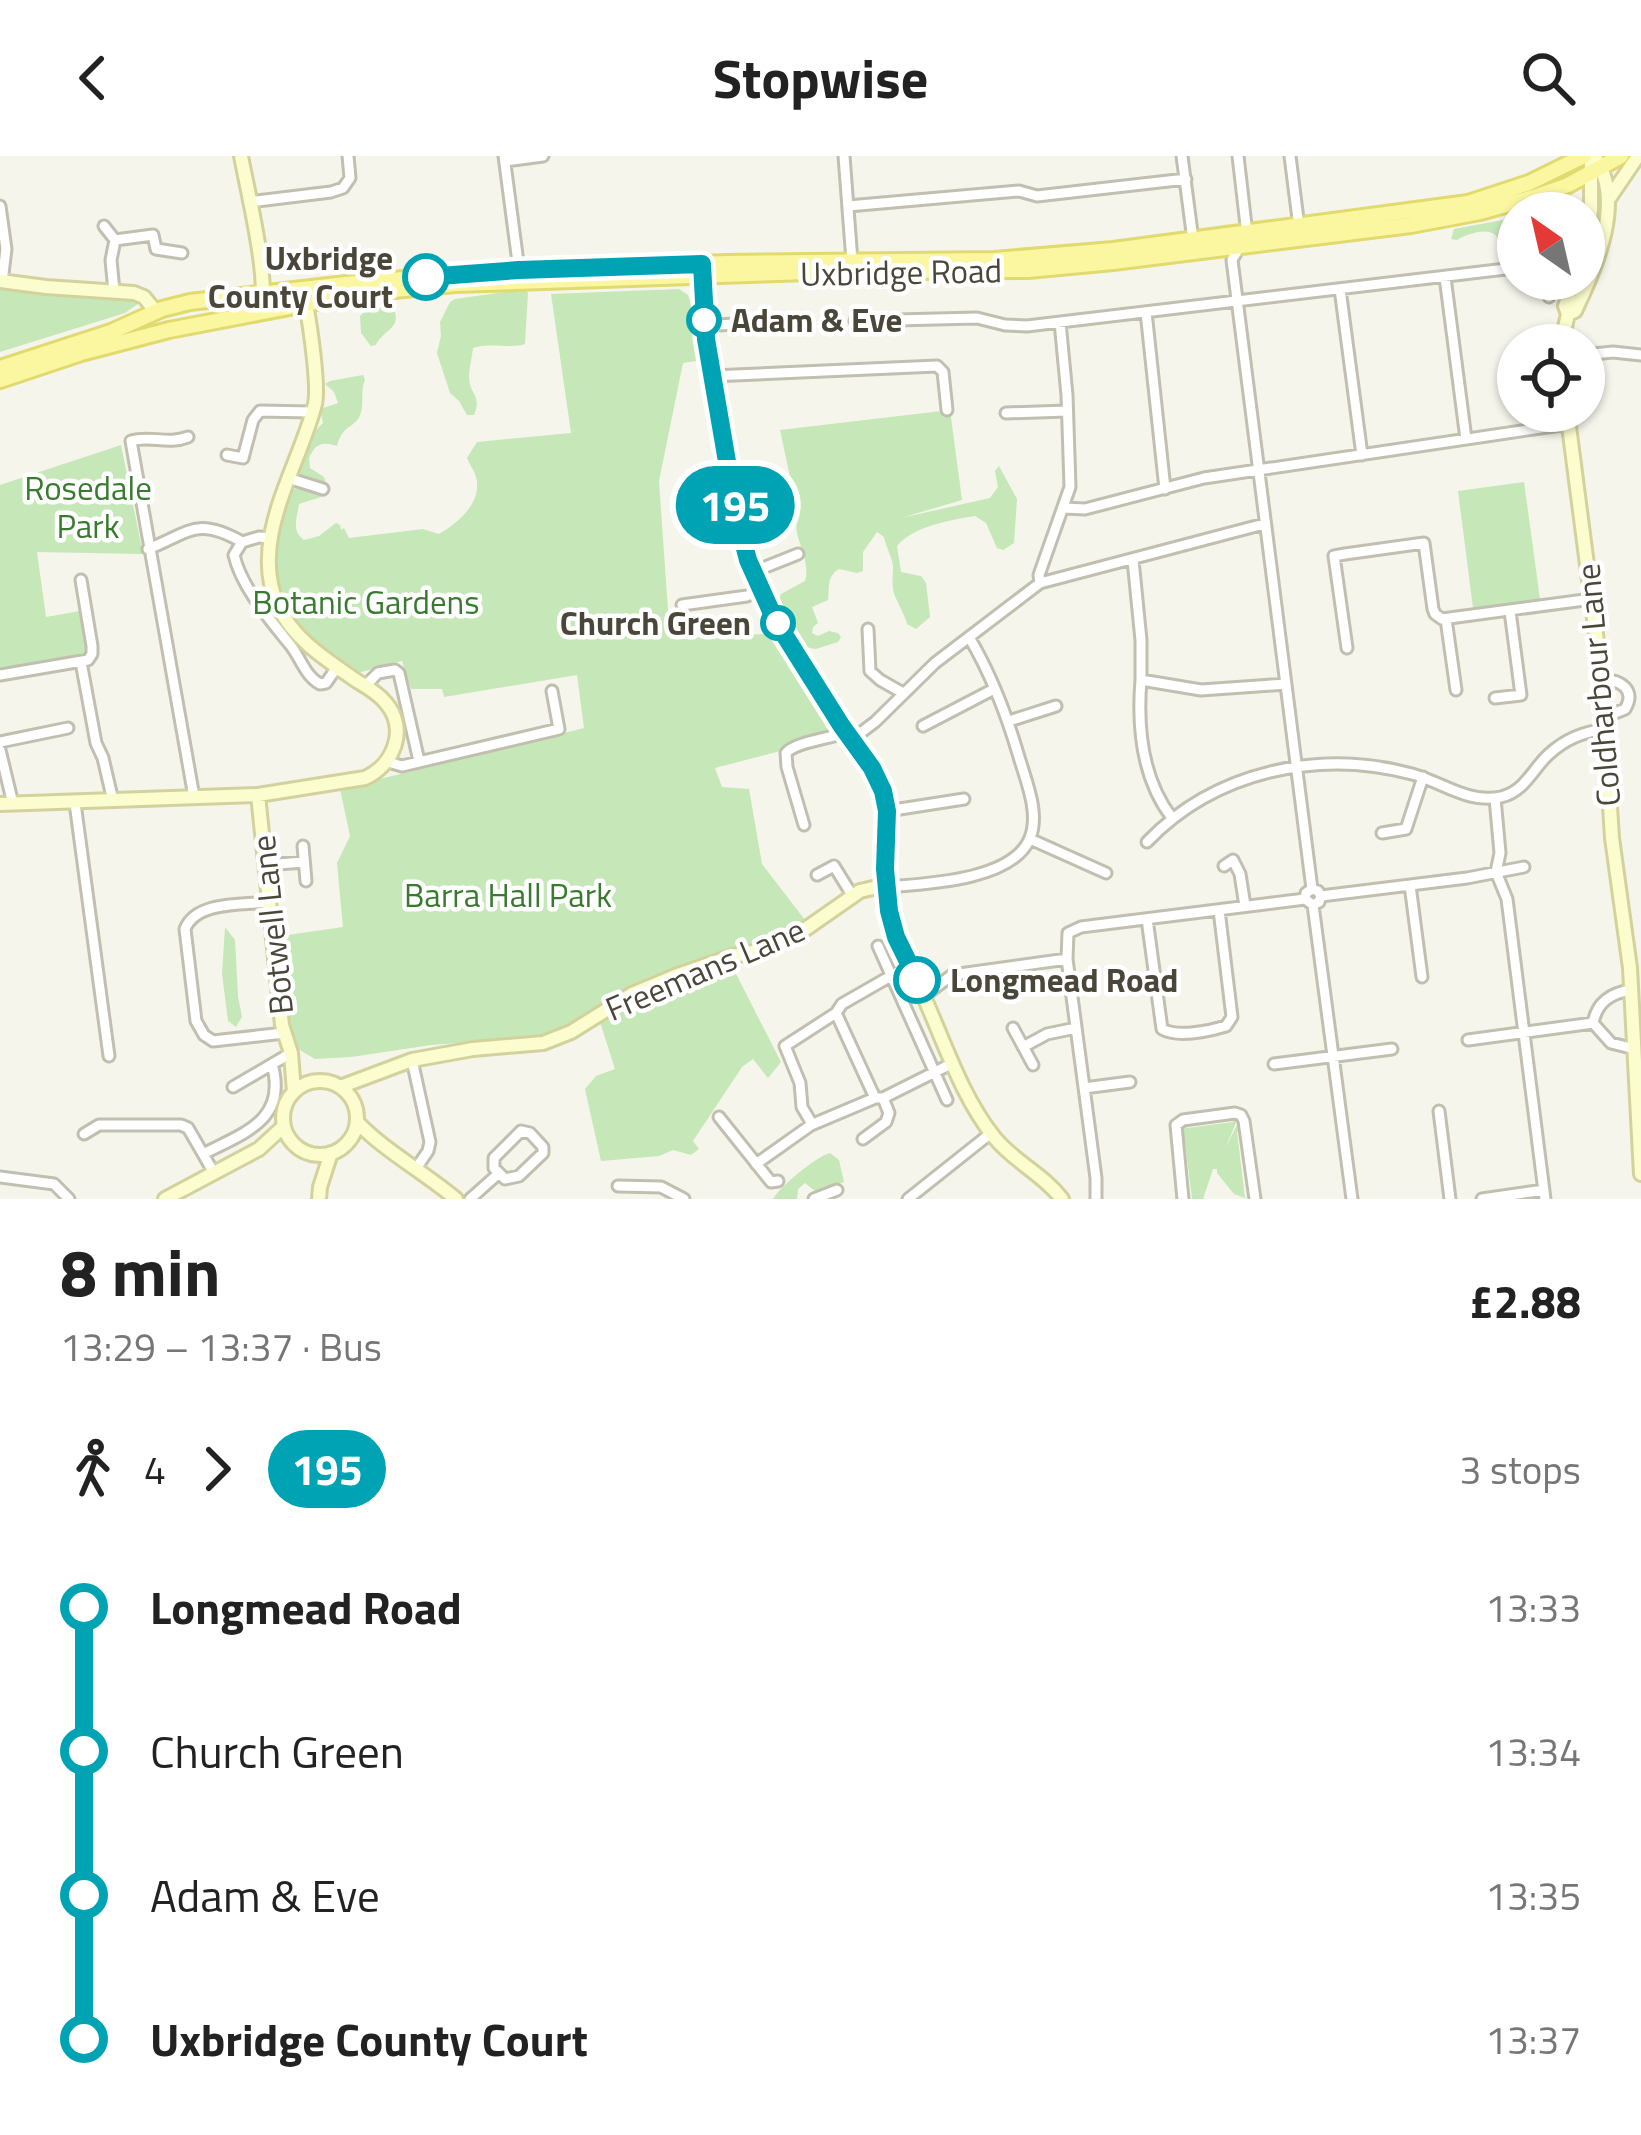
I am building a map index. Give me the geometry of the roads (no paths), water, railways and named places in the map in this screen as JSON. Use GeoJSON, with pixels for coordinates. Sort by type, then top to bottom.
{"type":"FeatureCollection","features":[{"type":"Feature","properties":{"kind":"main road","name":"Uxbridge Road"},"geometry":{"type":"LineString","coordinates":[[0,368],[190,302],[346,284],[520,276],[965,272],[1235,247],[1408,219],[1621,156]]}},
{"type":"Feature","properties":{"kind":"main road","name":"Uxbridge Road"},"geometry":{"type":"LineString","coordinates":[[703,271],[852,261],[1058,262],[1192,240],[1235,247],[1299,227],[1480,212],[1568,184],[1592,161]]}},
{"type":"Feature","properties":{"kind":"main road","name":"Uxbridge Road"},"geometry":{"type":"LineString","coordinates":[[0,380],[169,330],[394,290],[520,276]]}},
{"type":"Feature","properties":{"kind":"main road"},"geometry":{"type":"LineString","coordinates":[[156,312],[169,330]]}},
{"type":"Feature","properties":{"kind":"street"},"geometry":{"type":"LineString","coordinates":[[241,156],[263,296],[260,312]]}},
{"type":"Feature","properties":{"kind":"street"},"geometry":{"type":"LineString","coordinates":[[249,202],[338,190],[350,178],[348,156]]}},
{"type":"Feature","properties":{"kind":"street"},"geometry":{"type":"LineString","coordinates":[[520,276],[504,158],[543,156]]}},
{"type":"Feature","properties":{"kind":"street"},"geometry":{"type":"LineString","coordinates":[[844,156],[852,261]]}},
{"type":"Feature","properties":{"kind":"street"},"geometry":{"type":"LineString","coordinates":[[1182,156],[1192,240]]}},
{"type":"Feature","properties":{"kind":"street"},"geometry":{"type":"LineString","coordinates":[[1238,156],[1237,301],[1352,1199]]}},
{"type":"Feature","properties":{"kind":"street"},"geometry":{"type":"LineString","coordinates":[[1290,156],[1299,227]]}},
{"type":"Feature","properties":{"kind":"street"},"geometry":{"type":"LineString","coordinates":[[1607,201],[1638,156]]}},
{"type":"Feature","properties":{"kind":"street"},"geometry":{"type":"LineString","coordinates":[[1568,314],[1575,311],[1592,274],[1604,227],[1606,178],[1592,161]]}},
{"type":"Feature","properties":{"kind":"street"},"geometry":{"type":"LineString","coordinates":[[1591,192],[1592,161]]}},
{"type":"Feature","properties":{"kind":"street"},"geometry":{"type":"LineString","coordinates":[[848,206],[1018,190],[1037,196],[1186,179]]}},
{"type":"Feature","properties":{"kind":"street"},"geometry":{"type":"LineString","coordinates":[[1568,184],[1578,192]]}},
{"type":"Feature","properties":{"kind":"street"},"geometry":{"type":"LineString","coordinates":[[0,206],[6,249],[1,281],[140,294],[156,312]]}},
{"type":"Feature","properties":{"kind":"street"},"geometry":{"type":"LineString","coordinates":[[104,226],[115,240],[111,260],[114,291]]}},
{"type":"Feature","properties":{"kind":"street"},"geometry":{"type":"LineString","coordinates":[[115,240],[153,235],[156,249],[182,253]]}},
{"type":"Feature","properties":{"kind":"street"},"geometry":{"type":"LineString","coordinates":[[855,321],[977,318],[1018,327],[1497,270]]}},
{"type":"Feature","properties":{"kind":"street"},"geometry":{"type":"LineString","coordinates":[[703,271],[704,326],[712,376],[736,514],[752,572],[775,620],[876,775],[887,811],[886,886],[892,927],[977,1113],[1007,1152],[1062,1199]]}},
{"type":"Feature","properties":{"kind":"street"},"geometry":{"type":"LineString","coordinates":[[1445,277],[1466,439]]}},
{"type":"Feature","properties":{"kind":"street"},"geometry":{"type":"LineString","coordinates":[[1340,289],[1362,454]]}},
{"type":"Feature","properties":{"kind":"street"},"geometry":{"type":"LineString","coordinates":[[263,296],[306,304],[315,403],[282,495],[272,538],[272,586],[279,608],[302,640],[386,702],[394,716],[396,740],[383,767]]}},
{"type":"Feature","properties":{"kind":"street"},"geometry":{"type":"LineString","coordinates":[[1566,324],[1567,300]]}},
{"type":"Feature","properties":{"kind":"street"},"geometry":{"type":"LineString","coordinates":[[1145,312],[1165,488]]}},
{"type":"Feature","properties":{"kind":"street"},"geometry":{"type":"LineString","coordinates":[[704,326],[777,321]]}},
{"type":"Feature","properties":{"kind":"street"},"geometry":{"type":"LineString","coordinates":[[1040,583],[1039,574],[1070,487],[1060,322]]}},
{"type":"Feature","properties":{"kind":"street"},"geometry":{"type":"LineString","coordinates":[[1605,353],[1641,355]]}},
{"type":"Feature","properties":{"kind":"street"},"geometry":{"type":"LineString","coordinates":[[712,376],[941,367],[947,410]]}},
{"type":"Feature","properties":{"kind":"street"},"geometry":{"type":"LineString","coordinates":[[1006,413],[1067,411]]}},
{"type":"Feature","properties":{"kind":"street"},"geometry":{"type":"LineString","coordinates":[[227,455],[243,458],[253,420],[260,412],[311,412]]}},
{"type":"Feature","properties":{"kind":"street"},"geometry":{"type":"LineString","coordinates":[[1064,508],[1085,509],[1204,478],[1498,432]]}},
{"type":"Feature","properties":{"kind":"street","name":"Coldharbour Lane"},"geometry":{"type":"LineString","coordinates":[[1570,432],[1602,680],[1613,849],[1636,968],[1631,990],[1641,1174]]}},
{"type":"Feature","properties":{"kind":"street"},"geometry":{"type":"LineString","coordinates":[[188,437],[173,442],[130,441],[194,797]]}},
{"type":"Feature","properties":{"kind":"street"},"geometry":{"type":"LineString","coordinates":[[291,478],[323,489]]}},
{"type":"Feature","properties":{"kind":"street"},"geometry":{"type":"LineString","coordinates":[[804,824],[787,767],[788,749],[849,736],[870,726],[934,663],[1040,583],[1264,524]]}},
{"type":"Feature","properties":{"kind":"street"},"geometry":{"type":"LineString","coordinates":[[148,549],[194,527],[242,542],[259,536],[272,538]]}},
{"type":"Feature","properties":{"kind":"street"},"geometry":{"type":"LineString","coordinates":[[242,542],[234,555],[238,568],[312,680],[326,683],[338,667]]}},
{"type":"Feature","properties":{"kind":"street"},"geometry":{"type":"LineString","coordinates":[[1347,648],[1334,556],[1424,543],[1434,612],[1446,620],[1592,599]]}},
{"type":"Feature","properties":{"kind":"street"},"geometry":{"type":"LineString","coordinates":[[752,572],[798,554]]}},
{"type":"Feature","properties":{"kind":"street"},"geometry":{"type":"LineString","coordinates":[[1133,560],[1142,680],[1140,729],[1156,793],[1172,818]]}},
{"type":"Feature","properties":{"kind":"street"},"geometry":{"type":"LineString","coordinates":[[0,675],[88,660],[92,654],[78,594],[81,580]]}},
{"type":"Feature","properties":{"kind":"street"},"geometry":{"type":"LineString","coordinates":[[682,605],[760,590]]}},
{"type":"Feature","properties":{"kind":"street"},"geometry":{"type":"LineString","coordinates":[[1495,698],[1521,695],[1510,611]]}},
{"type":"Feature","properties":{"kind":"street"},"geometry":{"type":"LineString","coordinates":[[1446,620],[1456,690]]}},
{"type":"Feature","properties":{"kind":"street"},"geometry":{"type":"LineString","coordinates":[[872,636],[867,663],[872,674],[903,693]]}},
{"type":"Feature","properties":{"kind":"street"},"geometry":{"type":"LineString","coordinates":[[886,886],[972,877],[1012,858],[1030,839],[1031,802],[1009,721],[969,637]]}},
{"type":"Feature","properties":{"kind":"street"},"geometry":{"type":"LineString","coordinates":[[81,662],[113,801]]}},
{"type":"Feature","properties":{"kind":"street"},"geometry":{"type":"LineString","coordinates":[[365,686],[378,673],[395,670],[400,674],[419,761]]}},
{"type":"Feature","properties":{"kind":"street"},"geometry":{"type":"LineString","coordinates":[[1142,680],[1202,691],[1286,684]]}},
{"type":"Feature","properties":{"kind":"street"},"geometry":{"type":"LineString","coordinates":[[1147,842],[1172,818],[1221,787],[1296,767],[1362,765],[1423,777],[1464,795],[1508,795],[1549,754],[1572,737],[1606,723],[1635,695],[1622,684],[1602,680]]}},
{"type":"Feature","properties":{"kind":"street"},"geometry":{"type":"LineString","coordinates":[[923,726],[994,689]]}},
{"type":"Feature","properties":{"kind":"street"},"geometry":{"type":"LineString","coordinates":[[68,728],[0,746],[7,804],[258,795],[365,778],[383,767],[559,729],[552,691]]}},
{"type":"Feature","properties":{"kind":"street"},"geometry":{"type":"LineString","coordinates":[[1009,721],[1056,706]]}},
{"type":"Feature","properties":{"kind":"street"},"geometry":{"type":"LineString","coordinates":[[1382,832],[1406,829],[1423,777]]}},
{"type":"Feature","properties":{"kind":"street","name":"Botwell Lane"},"geometry":{"type":"LineString","coordinates":[[258,795],[294,1092]]}},
{"type":"Feature","properties":{"kind":"street"},"geometry":{"type":"LineString","coordinates":[[1482,1199],[1544,1195],[1507,899],[1496,872],[1500,853],[1495,798]]}},
{"type":"Feature","properties":{"kind":"street"},"geometry":{"type":"LineString","coordinates":[[887,811],[964,799]]}},
{"type":"Feature","properties":{"kind":"street"},"geometry":{"type":"LineString","coordinates":[[75,803],[110,1056]]}},
{"type":"Feature","properties":{"kind":"street"},"geometry":{"type":"LineString","coordinates":[[1030,839],[1106,873]]}},
{"type":"Feature","properties":{"kind":"street"},"geometry":{"type":"LineString","coordinates":[[303,846],[306,880]]}},
{"type":"Feature","properties":{"kind":"street"},"geometry":{"type":"LineString","coordinates":[[1224,866],[1233,860],[1237,867],[1245,906]]}},
{"type":"Feature","properties":{"kind":"street"},"geometry":{"type":"LineString","coordinates":[[265,865],[304,862]]}},
{"type":"Feature","properties":{"kind":"street"},"geometry":{"type":"LineString","coordinates":[[817,875],[834,866],[853,895]]}},
{"type":"Feature","properties":{"kind":"street"},"geometry":{"type":"LineString","coordinates":[[1096,1199],[1067,959],[1066,936],[1073,928],[1524,867]]}},
{"type":"Feature","properties":{"kind":"street"},"geometry":{"type":"LineString","coordinates":[[1410,885],[1422,977]]}},
{"type":"Feature","properties":{"kind":"street","name":"Freemans Lane"},"geometry":{"type":"LineString","coordinates":[[340,1087],[412,1060],[544,1043],[572,1032],[632,994],[794,937],[853,895],[886,886]]}},
{"type":"Feature","properties":{"kind":"street"},"geometry":{"type":"LineString","coordinates":[[268,902],[208,909],[189,919],[185,929],[194,1014],[199,1029],[213,1041],[284,1033]]}},
{"type":"Feature","properties":{"kind":"street"},"geometry":{"type":"LineString","coordinates":[[1147,919],[1162,1029],[1172,1034],[1217,1029],[1232,1017],[1219,910]]}},
{"type":"Feature","properties":{"kind":"street"},"geometry":{"type":"LineString","coordinates":[[878,946],[946,1100]]}},
{"type":"Feature","properties":{"kind":"street"},"geometry":{"type":"LineString","coordinates":[[924,996],[952,975],[1067,959]]}},
{"type":"Feature","properties":{"kind":"street"},"geometry":{"type":"LineString","coordinates":[[812,1124],[802,1107],[800,1083],[785,1046],[836,1013],[842,1004],[910,965]]}},
{"type":"Feature","properties":{"kind":"street"},"geometry":{"type":"LineString","coordinates":[[1593,1023],[1606,998],[1631,990]]}},
{"type":"Feature","properties":{"kind":"street"},"geometry":{"type":"LineString","coordinates":[[836,1013],[890,1114],[863,1139]]}},
{"type":"Feature","properties":{"kind":"street"},"geometry":{"type":"LineString","coordinates":[[1468,1040],[1593,1023]]}},
{"type":"Feature","properties":{"kind":"street"},"geometry":{"type":"LineString","coordinates":[[1593,1023],[1608,1041],[1634,1049]]}},
{"type":"Feature","properties":{"kind":"street"},"geometry":{"type":"LineString","coordinates":[[1013,1028],[1033,1066]]}},
{"type":"Feature","properties":{"kind":"street"},"geometry":{"type":"LineString","coordinates":[[1023,1047],[1047,1034],[1076,1028]]}},
{"type":"Feature","properties":{"kind":"street"},"geometry":{"type":"LineString","coordinates":[[1274,1064],[1392,1049]]}},
{"type":"Feature","properties":{"kind":"street"},"geometry":{"type":"LineString","coordinates":[[232,1087],[291,1054]]}},
{"type":"Feature","properties":{"kind":"street","name":"Botwell Lane"},"geometry":{"type":"LineString","coordinates":[[291,1054],[318,1082]]}},
{"type":"Feature","properties":{"kind":"street"},"geometry":{"type":"LineString","coordinates":[[412,1060],[430,1142],[417,1167]]}},
{"type":"Feature","properties":{"kind":"street"},"geometry":{"type":"LineString","coordinates":[[756,1164],[812,1124],[916,1083],[953,1063]]}},
{"type":"Feature","properties":{"kind":"street"},"geometry":{"type":"LineString","coordinates":[[203,1154],[261,1123],[277,1087],[272,1064]]}},
{"type":"Feature","properties":{"kind":"street","name":"Freemans Lane"},"geometry":{"type":"LineString","coordinates":[[354,1104],[381,1074]]}},
{"type":"Feature","properties":{"kind":"street"},"geometry":{"type":"LineString","coordinates":[[318,1082],[340,1087],[354,1104],[357,1122],[348,1142],[331,1153],[308,1153],[293,1144],[284,1126],[285,1107],[294,1092],[318,1082]]}},
{"type":"Feature","properties":{"kind":"street"},"geometry":{"type":"LineString","coordinates":[[1084,1088],[1130,1082]]}},
{"type":"Feature","properties":{"kind":"street"},"geometry":{"type":"LineString","coordinates":[[1439,1111],[1450,1199]]}},
{"type":"Feature","properties":{"kind":"street"},"geometry":{"type":"LineString","coordinates":[[1183,1199],[1176,1125],[1235,1113],[1244,1120],[1255,1199]]}},
{"type":"Feature","properties":{"kind":"street"},"geometry":{"type":"LineString","coordinates":[[719,1117],[771,1182],[778,1181]]}},
{"type":"Feature","properties":{"kind":"street"},"geometry":{"type":"LineString","coordinates":[[357,1122],[383,1147],[456,1199]]}},
{"type":"Feature","properties":{"kind":"street"},"geometry":{"type":"LineString","coordinates":[[84,1134],[99,1125],[181,1125],[188,1128],[214,1173]]}},
{"type":"Feature","properties":{"kind":"street"},"geometry":{"type":"LineString","coordinates":[[165,1199],[260,1149],[284,1126]]}},
{"type":"Feature","properties":{"kind":"street"},"geometry":{"type":"LineString","coordinates":[[521,1131],[529,1131],[543,1148],[542,1155],[515,1178],[498,1174],[493,1163],[497,1152],[521,1131]]}},
{"type":"Feature","properties":{"kind":"street"},"geometry":{"type":"LineString","coordinates":[[903,1197],[991,1133]]}},
{"type":"Feature","properties":{"kind":"street"},"geometry":{"type":"LineString","coordinates":[[348,1142],[383,1147]]}},
{"type":"Feature","properties":{"kind":"street"},"geometry":{"type":"LineString","coordinates":[[260,1149],[293,1144]]}},
{"type":"Feature","properties":{"kind":"street"},"geometry":{"type":"LineString","coordinates":[[308,1153],[319,1193]]}},
{"type":"Feature","properties":{"kind":"street"},"geometry":{"type":"LineString","coordinates":[[319,1193],[331,1153]]}},
{"type":"Feature","properties":{"kind":"street"},"geometry":{"type":"LineString","coordinates":[[470,1199],[498,1174]]}},
{"type":"Feature","properties":{"kind":"street"},"geometry":{"type":"LineString","coordinates":[[0,1177],[40,1181],[59,1188],[69,1199]]}},
{"type":"Feature","properties":{"kind":"street"},"geometry":{"type":"LineString","coordinates":[[618,1186],[661,1187],[684,1199]]}},
{"type":"Feature","properties":{"kind":"street"},"geometry":{"type":"LineString","coordinates":[[49,1199],[59,1188]]}},
{"type":"Feature","properties":{"kind":"street"},"geometry":{"type":"LineString","coordinates":[[814,1199],[837,1190]]}},
{"type":"Feature","properties":{"kind":"place","name":"Uxbridge County Court"},"geometry":{"type":"Point","coordinates":[426,277]}},
{"type":"Feature","properties":{"kind":"place","name":"Adam & Eve"},"geometry":{"type":"Point","coordinates":[704,320]}},
{"type":"Feature","properties":{"kind":"place","name":"Church Green"},"geometry":{"type":"Point","coordinates":[778,623]}},
{"type":"Feature","properties":{"kind":"place","name":"Longmead Road"},"geometry":{"type":"Point","coordinates":[917,980]}},
{"type":"Feature","properties":{"kind":"park label","name":"Rosedale Park"},"geometry":{"type":"Point","coordinates":[88,507]}},
{"type":"Feature","properties":{"kind":"park label","name":"Botanic Gardens"},"geometry":{"type":"Point","coordinates":[366,602]}},
{"type":"Feature","properties":{"kind":"park label","name":"Barra Hall Park"},"geometry":{"type":"Point","coordinates":[508,895]}}]}
